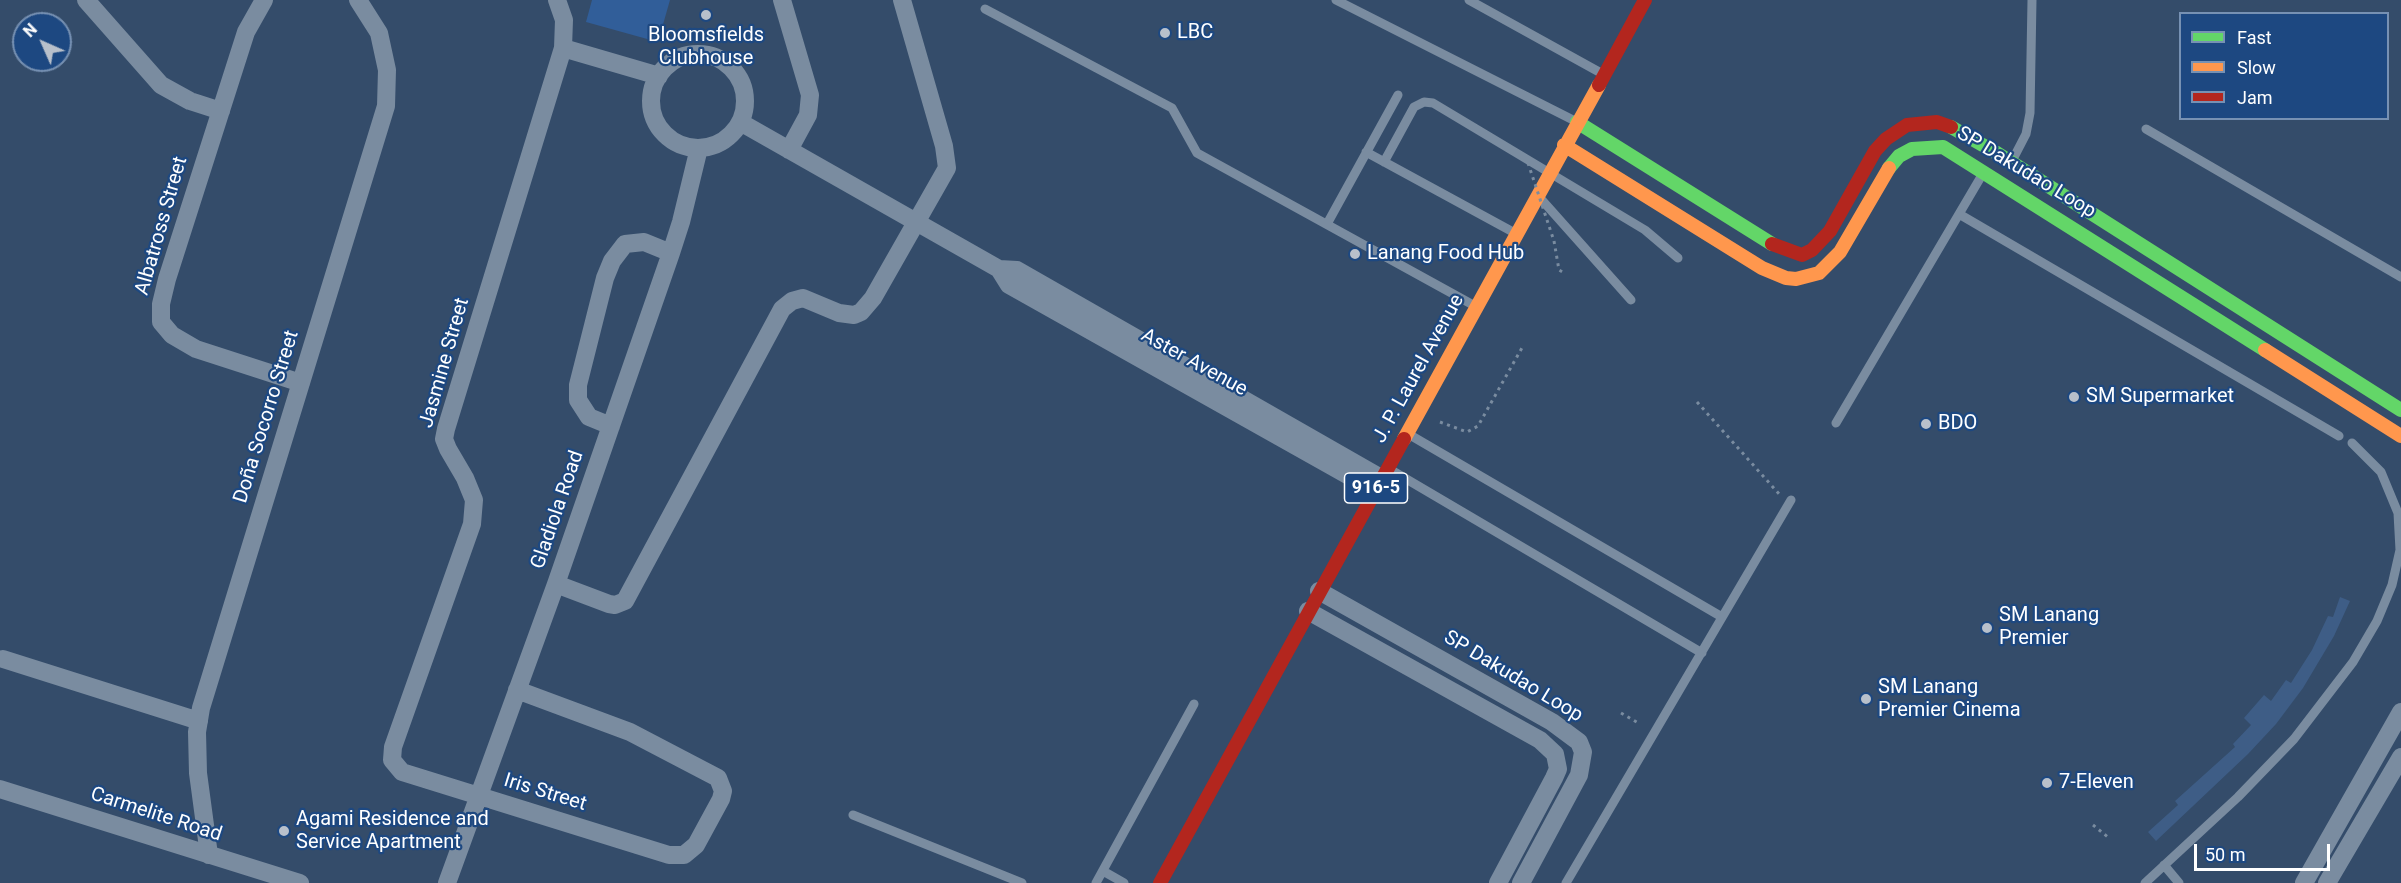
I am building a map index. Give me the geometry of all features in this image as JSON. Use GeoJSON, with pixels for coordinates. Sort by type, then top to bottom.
{"type":"FeatureCollection","features":[{"type":"Feature","properties":{"kind":"street"},"geometry":{"type":"LineString","coordinates":[[86,0],[161,86],[174,94],[221,111]]}},
{"type":"Feature","properties":{"kind":"street","name":"Albatross Street"},"geometry":{"type":"LineString","coordinates":[[264,0],[246,32],[167,279],[160,304],[161,321],[172,335],[196,349],[301,383]]}},
{"type":"Feature","properties":{"kind":"street","name":"Doña Socorro Street"},"geometry":{"type":"LineString","coordinates":[[209,855],[198,772],[199,721],[386,106],[387,70],[379,33],[358,0]]}},
{"type":"Feature","properties":{"kind":"street","name":"Jasmine Street"},"geometry":{"type":"LineString","coordinates":[[394,765],[393,747],[475,510],[471,491],[444,439],[562,48],[564,20],[556,0]]}},
{"type":"Feature","properties":{"kind":"street"},"geometry":{"type":"LineString","coordinates":[[782,0],[810,95],[808,115],[789,150]]}},
{"type":"Feature","properties":{"kind":"street"},"geometry":{"type":"LineString","coordinates":[[556,584],[609,604],[615,605],[625,601],[782,309],[792,301],[803,298],[846,315],[861,312],[873,297],[947,168],[947,159],[902,0]]}},
{"type":"Feature","properties":{"kind":"street","name":"J. P. Laurel Avenue"},"geometry":{"type":"LineString","coordinates":[[1160,883],[1645,0]]}},
{"type":"Feature","properties":{"kind":"street"},"geometry":{"type":"LineString","coordinates":[[562,48],[659,76]]}},
{"type":"Feature","properties":{"kind":"street"},"geometry":{"type":"LineString","coordinates":[[700,54],[719,59],[734,70],[743,87],[745,106],[740,122],[723,141],[699,148],[673,140],[656,120],[652,93],[659,76],[672,62],[690,55],[700,54]]}},
{"type":"Feature","properties":{"kind":"street","name":"Aster Avenue"},"geometry":{"type":"LineString","coordinates":[[740,122],[999,269],[1017,270],[1040,293],[1225,398],[1381,479]]}},
{"type":"Feature","properties":{"kind":"street"},"geometry":{"type":"LineString","coordinates":[[1564,146],[1762,268],[1786,278],[1808,278],[1802,255],[1774,246],[1577,122]]}},
{"type":"Feature","properties":{"kind":"street","name":"SP Dakudao Loop"},"geometry":{"type":"LineString","coordinates":[[1802,255],[1812,250],[1830,231],[1875,151],[1894,132],[1907,125],[1937,122],[1956,128],[1995,152],[2401,410]]}},
{"type":"Feature","properties":{"kind":"street","name":"SP Dakudao Loop"},"geometry":{"type":"LineString","coordinates":[[1808,278],[1819,273],[1840,252],[1888,169],[1899,156],[1912,149],[1943,147],[2401,436]]}},
{"type":"Feature","properties":{"kind":"street","name":"Gladiola Road"},"geometry":{"type":"LineString","coordinates":[[447,883],[556,584],[671,253],[699,148]]}},
{"type":"Feature","properties":{"kind":"street"},"geometry":{"type":"LineString","coordinates":[[611,426],[589,417],[578,400],[578,385],[605,278],[612,261],[625,244],[644,242],[671,253]]}},
{"type":"Feature","properties":{"kind":"street"},"geometry":{"type":"LineString","coordinates":[[2157,281],[2169,262]]}},
{"type":"Feature","properties":{"kind":"street"},"geometry":{"type":"LineString","coordinates":[[2289,365],[2301,347]]}},
{"type":"Feature","properties":{"kind":"street","name":"SP Dakudao Loop"},"geometry":{"type":"LineString","coordinates":[[1319,591],[1572,735],[1583,752],[1579,775],[1521,883]]}},
{"type":"Feature","properties":{"kind":"street","name":"SP Dakudao Loop"},"geometry":{"type":"LineString","coordinates":[[1308,611],[1550,747],[1558,761],[1554,778],[1498,883]]}},
{"type":"Feature","properties":{"kind":"street"},"geometry":{"type":"LineString","coordinates":[[3,658],[199,721]]}},
{"type":"Feature","properties":{"kind":"street"},"geometry":{"type":"LineString","coordinates":[[1450,690],[1461,671]]}},
{"type":"Feature","properties":{"kind":"street","name":"Iris Street"},"geometry":{"type":"LineString","coordinates":[[394,765],[402,772],[669,855],[684,855],[696,845],[721,799],[723,790],[718,778],[630,732],[517,690]]}},
{"type":"Feature","properties":{"kind":"street"},"geometry":{"type":"LineString","coordinates":[[2304,883],[2401,712]]}},
{"type":"Feature","properties":{"kind":"street"},"geometry":{"type":"LineString","coordinates":[[2327,883],[2401,757]]}},
{"type":"Feature","properties":{"kind":"street","name":"Carmelite Road"},"geometry":{"type":"LineString","coordinates":[[0,789],[300,883]]}},
{"type":"Feature","properties":{"kind":"lane"},"geometry":{"type":"LineString","coordinates":[[1336,0],[1577,122]]}},
{"type":"Feature","properties":{"kind":"lane"},"geometry":{"type":"LineString","coordinates":[[1469,0],[1603,74]]}},
{"type":"Feature","properties":{"kind":"lane"},"geometry":{"type":"LineString","coordinates":[[2001,182],[2026,134],[2030,112],[2032,0]]}},
{"type":"Feature","properties":{"kind":"lane"},"geometry":{"type":"LineString","coordinates":[[985,9],[1172,108],[1197,153],[1475,306]]}},
{"type":"Feature","properties":{"kind":"lane"},"geometry":{"type":"LineString","coordinates":[[1327,224],[1398,95]]}},
{"type":"Feature","properties":{"kind":"lane"},"geometry":{"type":"LineString","coordinates":[[1384,162],[1414,107],[1424,102],[1433,103],[1646,230],[1678,258]]}},
{"type":"Feature","properties":{"kind":"lane"},"geometry":{"type":"LineString","coordinates":[[2146,129],[2401,277]]}},
{"type":"Feature","properties":{"kind":"lane"},"geometry":{"type":"LineString","coordinates":[[1366,152],[1515,234]]}},
{"type":"Feature","properties":{"kind":"lane"},"geometry":{"type":"LineString","coordinates":[[1836,423],[1995,152]]}},
{"type":"Feature","properties":{"kind":"lane"},"geometry":{"type":"LineString","coordinates":[[1537,195],[1631,300]]}},
{"type":"Feature","properties":{"kind":"lane"},"geometry":{"type":"LineString","coordinates":[[1959,214],[2339,436]]}},
{"type":"Feature","properties":{"kind":"lane"},"geometry":{"type":"LineString","coordinates":[[1406,433],[1722,617]]}},
{"type":"Feature","properties":{"kind":"lane"},"geometry":{"type":"LineString","coordinates":[[2145,883],[2238,797],[2294,739],[2341,678],[2377,621],[2392,585],[2400,550],[2398,513],[2381,472],[2352,443]]}},
{"type":"Feature","properties":{"kind":"lane"},"geometry":{"type":"LineString","coordinates":[[1381,479],[1702,653]]}},
{"type":"Feature","properties":{"kind":"lane"},"geometry":{"type":"LineString","coordinates":[[1566,883],[1790,502]]}},
{"type":"Feature","properties":{"kind":"lane"},"geometry":{"type":"LineString","coordinates":[[1096,883],[1194,704]]}},
{"type":"Feature","properties":{"kind":"lane"},"geometry":{"type":"LineString","coordinates":[[853,815],[1022,883]]}},
{"type":"Feature","properties":{"kind":"lane"},"geometry":{"type":"LineString","coordinates":[[2164,865],[2179,883]]}},
{"type":"Feature","properties":{"kind":"lane"},"geometry":{"type":"LineString","coordinates":[[1103,871],[1124,883]]}},
{"type":"Feature","properties":{"kind":"path"},"geometry":{"type":"LineString","coordinates":[[1528,163],[1554,241],[1559,270],[1564,273]]}},
{"type":"Feature","properties":{"kind":"path"},"geometry":{"type":"LineString","coordinates":[[1451,428],[1467,432],[1478,426],[1523,346]]}},
{"type":"Feature","properties":{"kind":"path"},"geometry":{"type":"LineString","coordinates":[[1697,402],[1790,502]]}},
{"type":"Feature","properties":{"kind":"path"},"geometry":{"type":"LineString","coordinates":[[1621,713],[1640,724]]}},
{"type":"Feature","properties":{"kind":"path"},"geometry":{"type":"LineString","coordinates":[[2093,825],[2109,838]]}},
{"type":"Feature","properties":{"kind":"shaded area"},"geometry":{"type":"Polygon","coordinates":[[[592,0],[670,0],[658,42],[586,22],[592,0]]]}},
{"type":"Feature","properties":{"kind":"shaded area"},"geometry":{"type":"Polygon","coordinates":[[[2340,597],[2350,601],[2334,636],[2303,688],[2276,724],[2248,754],[2156,841],[2148,832],[2178,805],[2175,801],[2235,747],[2233,744],[2251,725],[2244,718],[2264,695],[2271,701],[2286,680],[2291,683],[2312,650],[2328,616],[2333,617],[2340,597]]]}},
{"type":"Feature","properties":{"kind":"traffic: fast"},"geometry":{"type":"LineString","coordinates":[[1577,122],[1772,244]]}},
{"type":"Feature","properties":{"kind":"traffic: fast"},"geometry":{"type":"LineString","coordinates":[[1951,127],[1995,152],[2401,410]]}},
{"type":"Feature","properties":{"kind":"traffic: fast"},"geometry":{"type":"LineString","coordinates":[[1889,168],[1899,156],[1912,149],[1943,147],[2265,350]]}},
{"type":"Feature","properties":{"kind":"traffic: slow"},"geometry":{"type":"LineString","coordinates":[[1404,439],[1599,85]]}},
{"type":"Feature","properties":{"kind":"traffic: slow"},"geometry":{"type":"LineString","coordinates":[[1564,145],[1762,268],[1786,278],[1796,279],[1819,273],[1840,252],[1889,168]]}},
{"type":"Feature","properties":{"kind":"traffic: slow"},"geometry":{"type":"LineString","coordinates":[[2265,350],[2401,436]]}},
{"type":"Feature","properties":{"kind":"traffic: jam"},"geometry":{"type":"LineString","coordinates":[[1599,85],[1645,0]]}},
{"type":"Feature","properties":{"kind":"traffic: jam"},"geometry":{"type":"LineString","coordinates":[[1772,244],[1802,255],[1812,250],[1830,231],[1875,151],[1886,139],[1907,125],[1937,122],[1951,127]]}},
{"type":"Feature","properties":{"kind":"traffic: jam"},"geometry":{"type":"LineString","coordinates":[[1160,883],[1404,439]]}},
{"type":"Feature","properties":{"kind":"place","name":"Bloomsfields Clubhouse"},"geometry":{"type":"Point","coordinates":[706,15]}},
{"type":"Feature","properties":{"kind":"place","name":"LBC"},"geometry":{"type":"Point","coordinates":[1165,33]}},
{"type":"Feature","properties":{"kind":"place","name":"Lanang Food Hub"},"geometry":{"type":"Point","coordinates":[1355,254]}},
{"type":"Feature","properties":{"kind":"place","name":"SM Supermarket"},"geometry":{"type":"Point","coordinates":[2074,397]}},
{"type":"Feature","properties":{"kind":"place","name":"BDO"},"geometry":{"type":"Point","coordinates":[1926,424]}},
{"type":"Feature","properties":{"kind":"place","name":"SM Lanang Premier"},"geometry":{"type":"Point","coordinates":[1987,628]}},
{"type":"Feature","properties":{"kind":"place","name":"SM Lanang Premier Cinema"},"geometry":{"type":"Point","coordinates":[1866,699]}},
{"type":"Feature","properties":{"kind":"place","name":"7-Eleven"},"geometry":{"type":"Point","coordinates":[2047,783]}},
{"type":"Feature","properties":{"kind":"place","name":"Agami Residence and Service Apartment"},"geometry":{"type":"Point","coordinates":[284,831]}}]}
